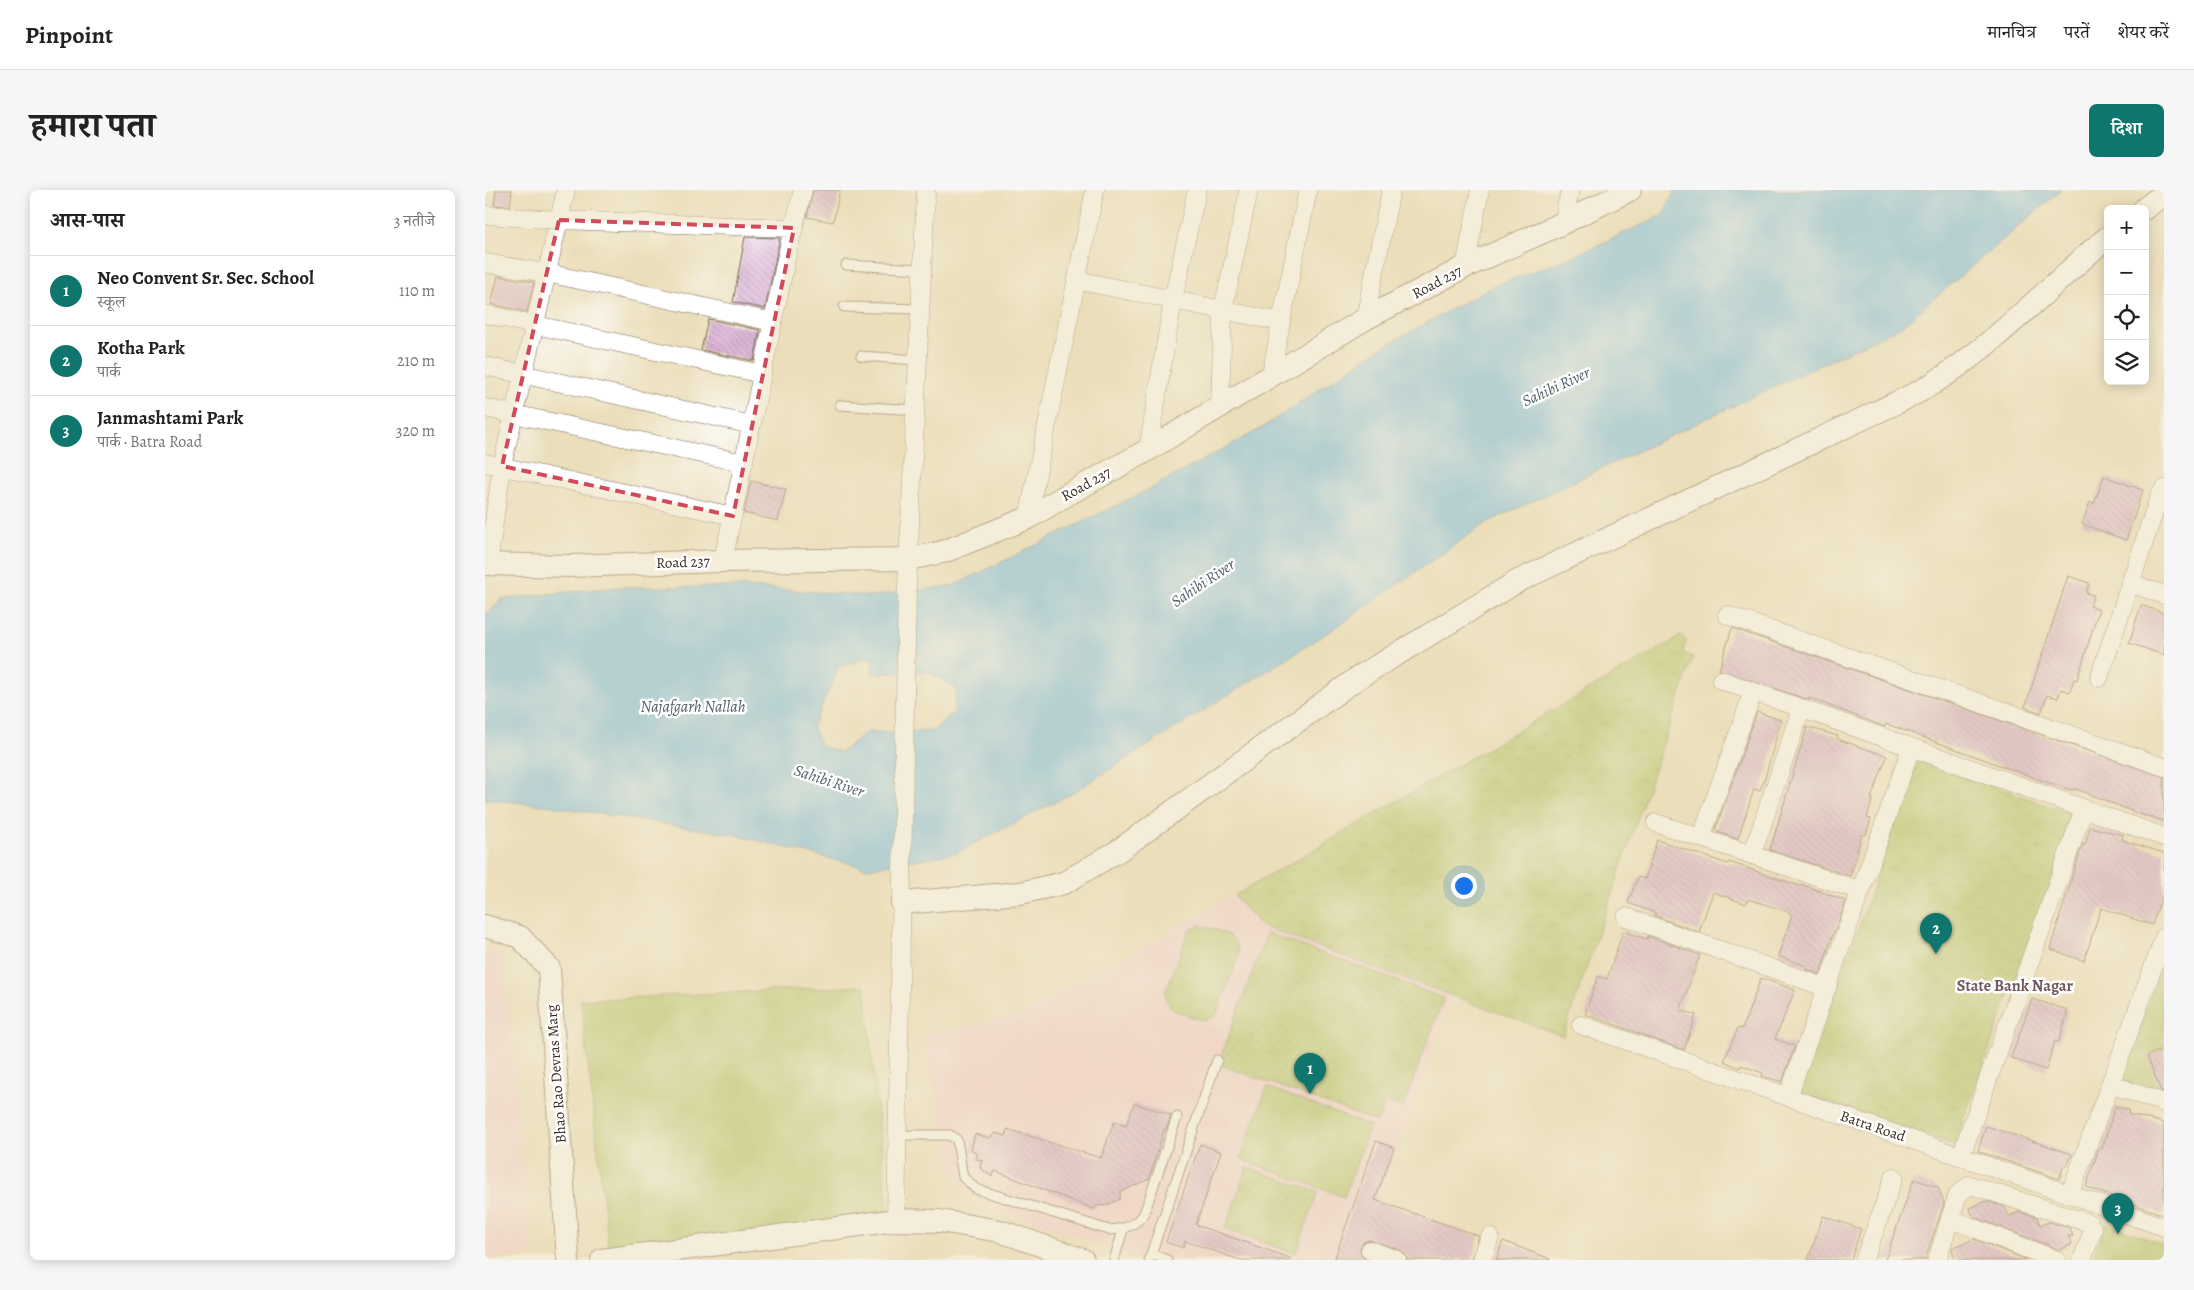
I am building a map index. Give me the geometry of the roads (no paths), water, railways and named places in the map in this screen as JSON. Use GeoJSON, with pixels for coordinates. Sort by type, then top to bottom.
{"type":"FeatureCollection","features":[{"type":"Feature","properties":{"kind":"street"},"geometry":{"type":"LineString","coordinates":[[487,564],[493,464],[514,414],[566,190]]}},
{"type":"Feature","properties":{"kind":"street"},"geometry":{"type":"LineString","coordinates":[[723,561],[773,322],[803,190]]}},
{"type":"Feature","properties":{"kind":"street"},"geometry":{"type":"LineString","coordinates":[[896,1220],[907,586],[925,190]]}},
{"type":"Feature","properties":{"kind":"street"},"geometry":{"type":"LineString","coordinates":[[1028,518],[1095,190]]}},
{"type":"Feature","properties":{"kind":"street"},"geometry":{"type":"LineString","coordinates":[[1148,450],[1173,300],[1197,190]]}},
{"type":"Feature","properties":{"kind":"street"},"geometry":{"type":"LineString","coordinates":[[1220,406],[1223,310],[1249,190]]}},
{"type":"Feature","properties":{"kind":"street"},"geometry":{"type":"LineString","coordinates":[[1271,376],[1308,190]]}},
{"type":"Feature","properties":{"kind":"street"},"geometry":{"type":"LineString","coordinates":[[1365,320],[1391,190]]}},
{"type":"Feature","properties":{"kind":"street"},"geometry":{"type":"LineString","coordinates":[[1465,267],[1479,190]]}},
{"type":"Feature","properties":{"kind":"street"},"geometry":{"type":"LineString","coordinates":[[1563,223],[1570,190]]}},
{"type":"Feature","properties":{"kind":"street","name":"Road 237"},"geometry":{"type":"LineString","coordinates":[[487,564],[568,566],[723,561],[908,560],[943,552],[1028,518],[1070,492],[1148,450],[1365,320],[1465,267],[1563,223],[1630,190]]}},
{"type":"Feature","properties":{"kind":"street"},"geometry":{"type":"LineString","coordinates":[[2149,205],[2164,194]]}},
{"type":"Feature","properties":{"kind":"street"},"geometry":{"type":"LineString","coordinates":[[485,215],[559,220],[794,228]]}},
{"type":"Feature","properties":{"kind":"street"},"geometry":{"type":"LineString","coordinates":[[902,903],[1020,894],[1064,883],[1118,851],[1356,679],[1518,581],[1931,385],[1970,356],[2057,284],[2104,241]]}},
{"type":"Feature","properties":{"kind":"street"},"geometry":{"type":"LineString","coordinates":[[485,263],[547,273],[773,322]]}},
{"type":"Feature","properties":{"kind":"street"},"geometry":{"type":"LineString","coordinates":[[1076,280],[1281,322]]}},
{"type":"Feature","properties":{"kind":"street"},"geometry":{"type":"LineString","coordinates":[[485,314],[762,374]]}},
{"type":"Feature","properties":{"kind":"street"},"geometry":{"type":"LineString","coordinates":[[485,366],[752,425]]}},
{"type":"Feature","properties":{"kind":"street"},"geometry":{"type":"LineString","coordinates":[[485,408],[743,463]]}},
{"type":"Feature","properties":{"kind":"street"},"geometry":{"type":"LineString","coordinates":[[493,464],[733,516]]}},
{"type":"Feature","properties":{"kind":"street"},"geometry":{"type":"LineString","coordinates":[[2099,678],[2159,497],[2164,489]]}},
{"type":"Feature","properties":{"kind":"street"},"geometry":{"type":"LineString","coordinates":[[2130,583],[2164,595]]}},
{"type":"Feature","properties":{"kind":"street"},"geometry":{"type":"LineString","coordinates":[[1727,615],[2164,767]]}},
{"type":"Feature","properties":{"kind":"street"},"geometry":{"type":"LineString","coordinates":[[1721,680],[2164,837]]}},
{"type":"Feature","properties":{"kind":"street"},"geometry":{"type":"LineString","coordinates":[[1701,838],[1753,692]]}},
{"type":"Feature","properties":{"kind":"street"},"geometry":{"type":"LineString","coordinates":[[1752,855],[1801,709]]}},
{"type":"Feature","properties":{"kind":"street"},"geometry":{"type":"LineString","coordinates":[[1789,1097],[1911,748]]}},
{"type":"Feature","properties":{"kind":"street"},"geometry":{"type":"LineString","coordinates":[[1961,1156],[2085,809]]}},
{"type":"Feature","properties":{"kind":"street"},"geometry":{"type":"LineString","coordinates":[[1656,823],[1861,891]]}},
{"type":"Feature","properties":{"kind":"street"},"geometry":{"type":"LineString","coordinates":[[1626,917],[1827,988]]}},
{"type":"Feature","properties":{"kind":"street","name":"Bhao Rao Devras Marg"},"geometry":{"type":"LineString","coordinates":[[485,926],[520,937],[549,968],[568,1260]]}},
{"type":"Feature","properties":{"kind":"street"},"geometry":{"type":"LineString","coordinates":[[2070,1194],[2164,937]]}},
{"type":"Feature","properties":{"kind":"street","name":"Batra Road"},"geometry":{"type":"LineString","coordinates":[[1581,1025],[2164,1227]]}},
{"type":"Feature","properties":{"kind":"street"},"geometry":{"type":"LineString","coordinates":[[2110,1084],[2164,1103]]}},
{"type":"Feature","properties":{"kind":"street"},"geometry":{"type":"LineString","coordinates":[[1864,1260],[1894,1176]]}},
{"type":"Feature","properties":{"kind":"street"},"geometry":{"type":"LineString","coordinates":[[1937,1260],[1958,1194],[1969,1185],[2089,1223],[2093,1230],[2082,1260]]}},
{"type":"Feature","properties":{"kind":"street"},"geometry":{"type":"LineString","coordinates":[[1951,1219],[2056,1260]]}},
{"type":"Feature","properties":{"kind":"street"},"geometry":{"type":"LineString","coordinates":[[602,1260],[896,1220],[940,1221],[1000,1230],[1058,1256],[1083,1260]]}},
{"type":"Feature","properties":{"kind":"street"},"geometry":{"type":"LineString","coordinates":[[1481,1260],[1490,1237]]}},
{"type":"Feature","properties":{"kind":"street"},"geometry":{"type":"LineString","coordinates":[[1370,1250],[1397,1260]]}},
{"type":"Feature","properties":{"kind":"lane"},"geometry":{"type":"LineString","coordinates":[[846,265],[922,269]]}},
{"type":"Feature","properties":{"kind":"lane"},"geometry":{"type":"LineString","coordinates":[[844,307],[920,309]]}},
{"type":"Feature","properties":{"kind":"lane"},"geometry":{"type":"LineString","coordinates":[[861,356],[917,360]]}},
{"type":"Feature","properties":{"kind":"lane"},"geometry":{"type":"LineString","coordinates":[[840,405],[915,410]]}},
{"type":"Feature","properties":{"kind":"lane"},"geometry":{"type":"LineString","coordinates":[[1167,1260],[1150,1257],[1217,1060]]}},
{"type":"Feature","properties":{"kind":"lane"},"geometry":{"type":"LineString","coordinates":[[897,1135],[950,1135],[957,1140],[963,1177],[975,1189],[1109,1230],[1123,1230],[1138,1221],[1144,1214],[1177,1117]]}},
{"type":"Feature","properties":{"kind":"lane"},"geometry":{"type":"LineString","coordinates":[[1114,1260],[1123,1230]]}},
{"type":"Feature","properties":{"kind":"water"},"geometry":{"type":"Polygon","coordinates":[[[1675,190],[2061,190],[1902,326],[1486,523],[1332,630],[1072,793],[956,853],[868,868],[736,835],[544,805],[485,799],[485,613],[489,613],[501,599],[617,587],[748,587],[871,596],[953,586],[1152,488],[1260,429],[1378,350],[1491,287],[1574,256],[1663,215],[1675,190]],[[872,657],[839,667],[812,727],[821,746],[841,752],[867,732],[933,731],[954,712],[956,688],[927,671],[872,674],[872,657]]]}},
{"type":"Feature","properties":{"kind":"place","name":"Kotha Park"},"geometry":{"type":"Point","coordinates":[1936,954]}},
{"type":"Feature","properties":{"kind":"place","name":"Neo Convent Sr. Sec. School"},"geometry":{"type":"Point","coordinates":[1310,1094]}},
{"type":"Feature","properties":{"kind":"place","name":"Janmashtami Park"},"geometry":{"type":"Point","coordinates":[2118,1234]}},
{"type":"Feature","properties":{"kind":"district","name":"State Bank Nagar"},"geometry":{"type":"Point","coordinates":[2015,986]}},
{"type":"Feature","properties":{"kind":"water label","name":"Sahibi River"},"geometry":{"type":"Point","coordinates":[1556,387]}},
{"type":"Feature","properties":{"kind":"water label","name":"Sahibi River"},"geometry":{"type":"Point","coordinates":[1203,583]}},
{"type":"Feature","properties":{"kind":"water label","name":"Najafgarh Nallah"},"geometry":{"type":"Point","coordinates":[693,707]}},
{"type":"Feature","properties":{"kind":"water label","name":"Sahibi River"},"geometry":{"type":"Point","coordinates":[829,781]}}]}
